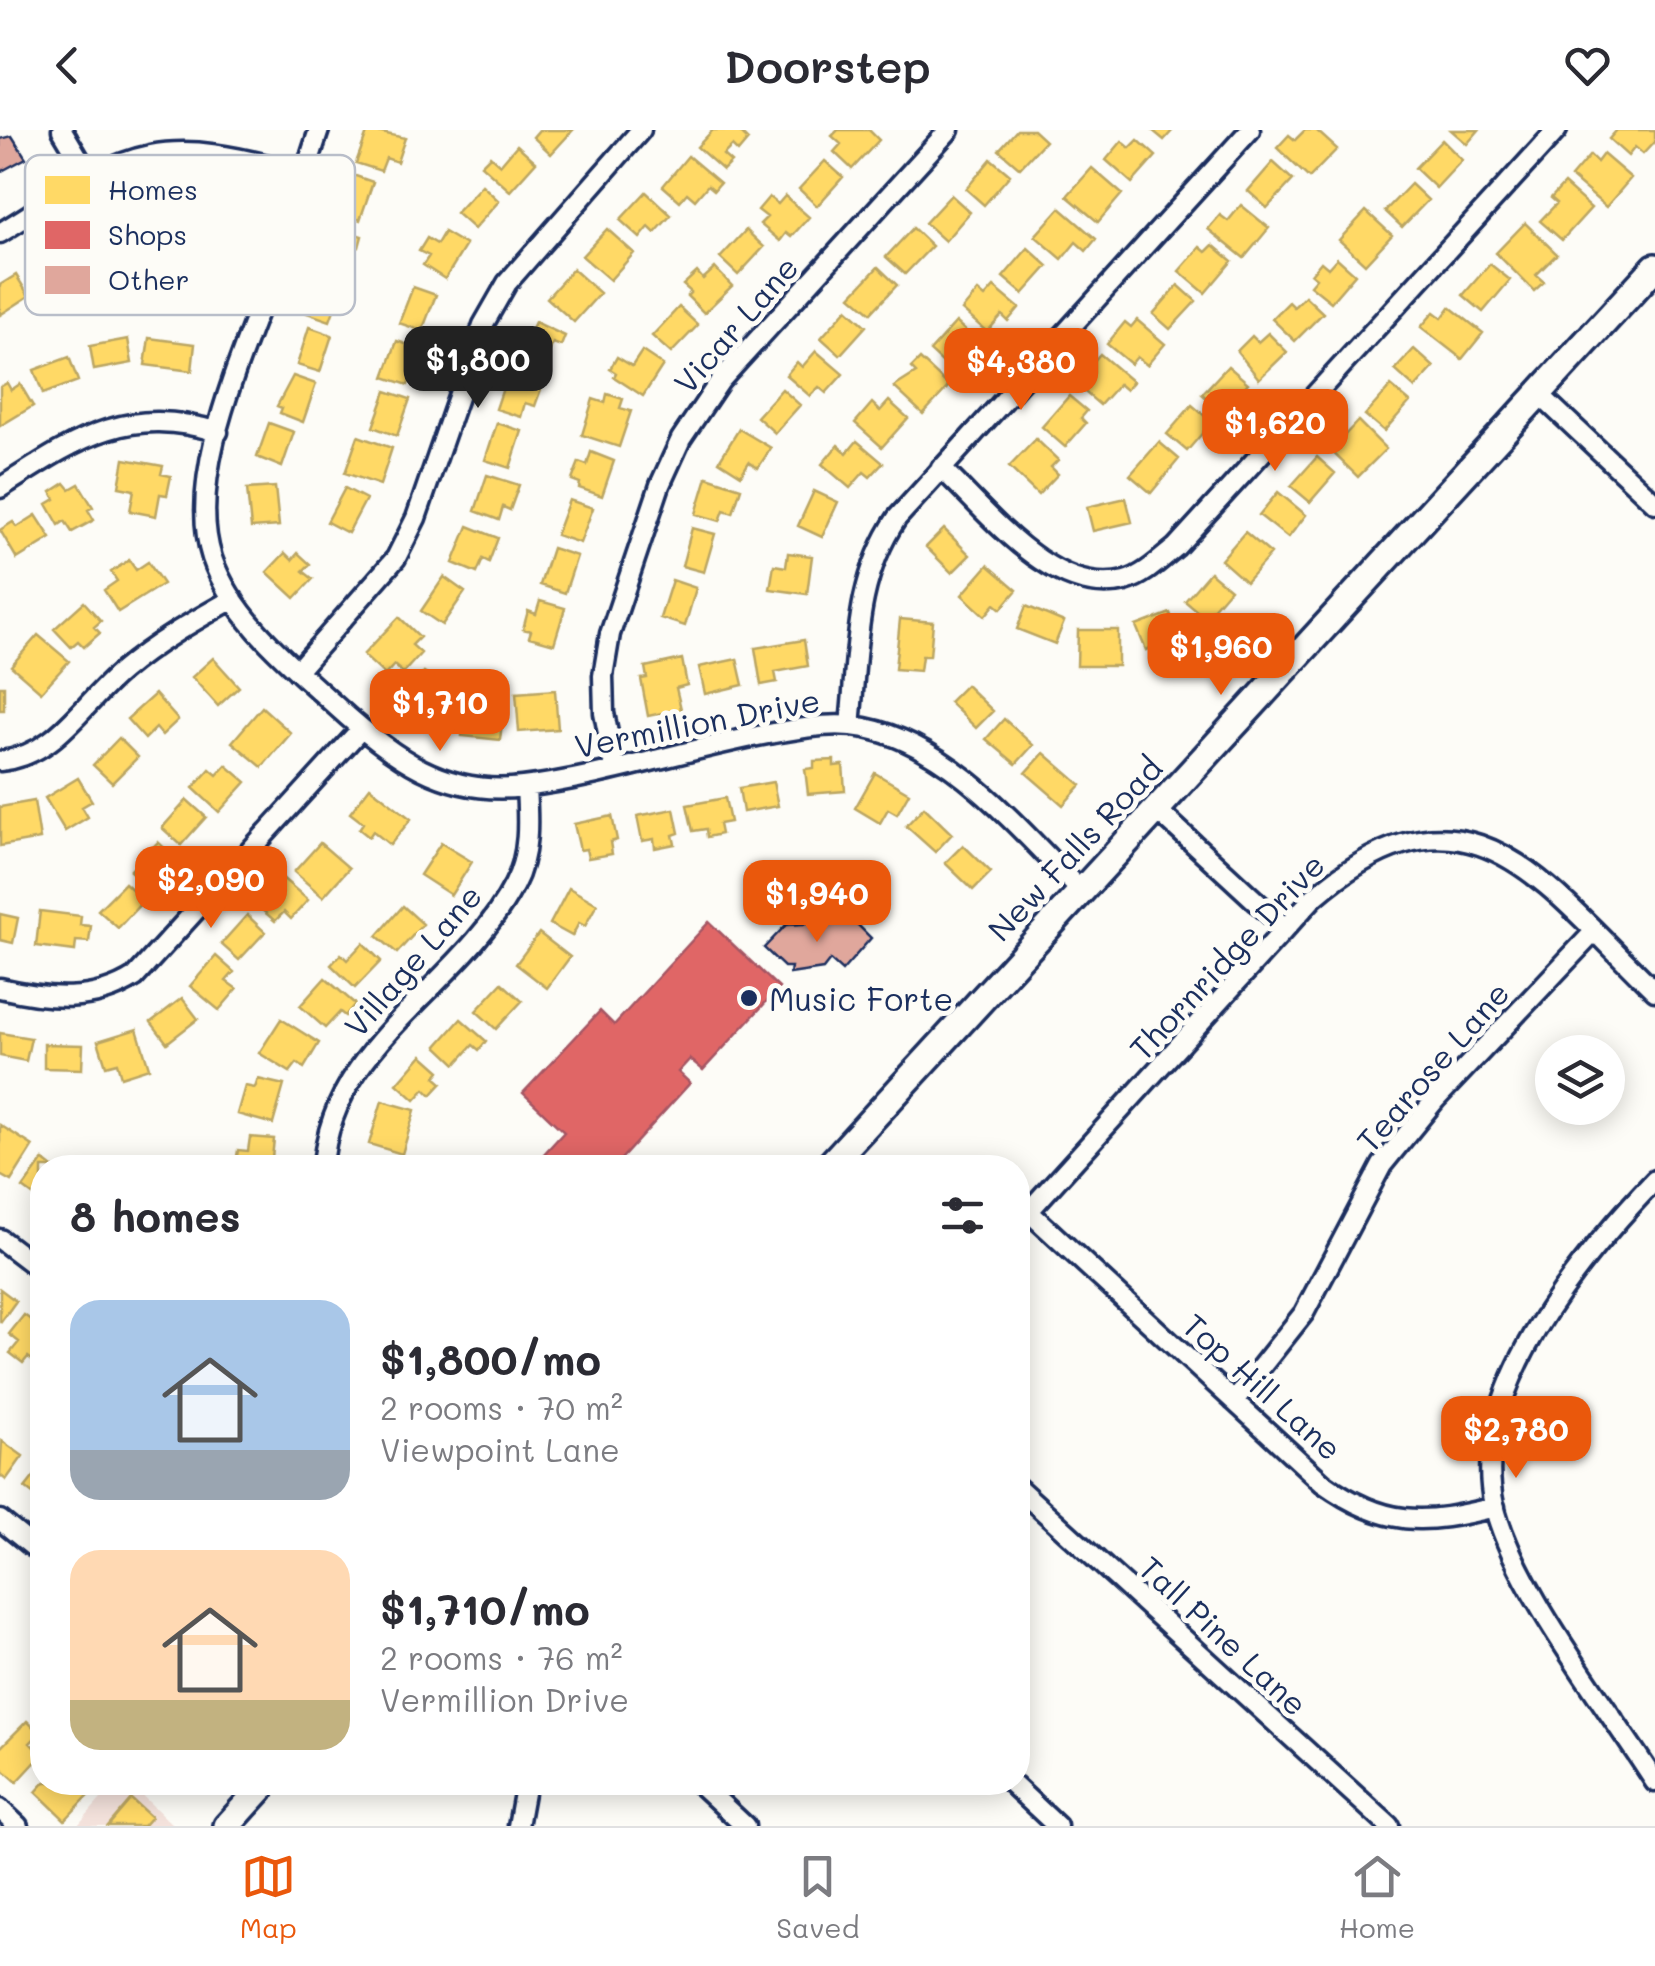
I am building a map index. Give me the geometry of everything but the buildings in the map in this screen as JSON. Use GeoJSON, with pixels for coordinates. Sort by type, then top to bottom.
{"type":"FeatureCollection","features":[{"type":"Feature","properties":{"kind":"main road","name":"New Falls Road"},"geometry":{"type":"LineString","coordinates":[[839,1155],[1655,266]]}},
{"type":"Feature","properties":{"kind":"main road"},"geometry":{"type":"LineString","coordinates":[[228,1826],[255,1795]]}},
{"type":"Feature","properties":{"kind":"street"},"geometry":{"type":"LineString","coordinates":[[62,130],[77,155]]}},
{"type":"Feature","properties":{"kind":"street","name":"Vermillion Drive"},"geometry":{"type":"LineString","coordinates":[[311,155],[320,130]]}},
{"type":"Feature","properties":{"kind":"street"},"geometry":{"type":"LineString","coordinates":[[297,671],[396,558],[416,518],[484,325],[507,283],[641,130]]}},
{"type":"Feature","properties":{"kind":"street","name":"Vicar Lane"},"geometry":{"type":"LineString","coordinates":[[615,768],[604,713],[603,676],[610,634],[654,502],[681,438],[720,381],[949,130]]}},
{"type":"Feature","properties":{"kind":"street"},"geometry":{"type":"LineString","coordinates":[[850,725],[860,600],[869,567],[897,518],[1250,130]]}},
{"type":"Feature","properties":{"kind":"street"},"geometry":{"type":"LineString","coordinates":[[941,468],[1047,564],[1088,580],[1111,582],[1136,576],[1188,534],[1558,130]]}},
{"type":"Feature","properties":{"kind":"street"},"geometry":{"type":"LineString","coordinates":[[132,155],[176,146],[247,155]]}},
{"type":"Feature","properties":{"kind":"street"},"geometry":{"type":"LineString","coordinates":[[0,233],[25,217]]}},
{"type":"Feature","properties":{"kind":"street","name":"Vermillion Drive"},"geometry":{"type":"LineString","coordinates":[[257,315],[218,432],[204,508],[212,558],[233,599],[297,671],[360,729],[407,764],[435,778],[487,790],[526,787],[767,734],[850,725],[924,748],[1030,840],[1079,890]]}},
{"type":"Feature","properties":{"kind":"street"},"geometry":{"type":"LineString","coordinates":[[1538,394],[1655,503]]}},
{"type":"Feature","properties":{"kind":"street"},"geometry":{"type":"LineString","coordinates":[[0,488],[80,440],[122,424],[165,420],[218,432]]}},
{"type":"Feature","properties":{"kind":"street"},"geometry":{"type":"LineString","coordinates":[[0,761],[39,749],[149,650],[233,599]]}},
{"type":"Feature","properties":{"kind":"street"},"geometry":{"type":"LineString","coordinates":[[0,988],[79,997],[118,988],[135,977],[360,729]]}},
{"type":"Feature","properties":{"kind":"street","name":"Village Lane"},"geometry":{"type":"LineString","coordinates":[[325,1155],[329,1121],[354,1073],[466,948],[514,886],[526,845],[526,787]]}},
{"type":"Feature","properties":{"kind":"street"},"geometry":{"type":"LineString","coordinates":[[1155,808],[1285,928]]}},
{"type":"Feature","properties":{"kind":"street","name":"Thornridge Drive"},"geometry":{"type":"LineString","coordinates":[[1030,1209],[1312,898],[1368,855],[1390,844],[1458,839],[1500,852],[1542,883],[1655,991]]}},
{"type":"Feature","properties":{"kind":"street","name":"Tearose Lane"},"geometry":{"type":"LineString","coordinates":[[1234,1400],[1304,1313],[1382,1165],[1435,1100],[1594,932]]}},
{"type":"Feature","properties":{"kind":"street"},"geometry":{"type":"LineString","coordinates":[[1655,1180],[1570,1276],[1524,1353],[1500,1414],[1493,1455],[1495,1507],[1518,1564],[1655,1782]]}},
{"type":"Feature","properties":{"kind":"street","name":"Top Hill Lane"},"geometry":{"type":"LineString","coordinates":[[1030,1223],[1234,1400],[1323,1483],[1363,1510],[1414,1519],[1495,1507]]}},
{"type":"Feature","properties":{"kind":"street"},"geometry":{"type":"LineString","coordinates":[[0,1239],[30,1261]]}},
{"type":"Feature","properties":{"kind":"street","name":"Tall Pine Lane"},"geometry":{"type":"LineString","coordinates":[[1030,1499],[1389,1826]]}},
{"type":"Feature","properties":{"kind":"street"},"geometry":{"type":"LineString","coordinates":[[0,1520],[30,1544]]}},
{"type":"Feature","properties":{"kind":"street"},"geometry":{"type":"LineString","coordinates":[[518,1826],[524,1795]]}},
{"type":"Feature","properties":{"kind":"street"},"geometry":{"type":"LineString","coordinates":[[712,1795],[744,1826]]}},
{"type":"Feature","properties":{"kind":"street"},"geometry":{"type":"LineString","coordinates":[[1024,1795],[1058,1826]]}},
{"type":"Feature","properties":{"kind":"street"},"geometry":{"type":"LineString","coordinates":[[0,1809],[18,1826]]}},
{"type":"Feature","properties":{"kind":"shaded area"},"geometry":{"type":"Polygon","coordinates":[[[104,1795],[142,1795],[174,1826],[77,1826],[104,1795]]]}},
{"type":"Feature","properties":{"kind":"place","name":"Music Forte"},"geometry":{"type":"Point","coordinates":[749,998]}}]}
